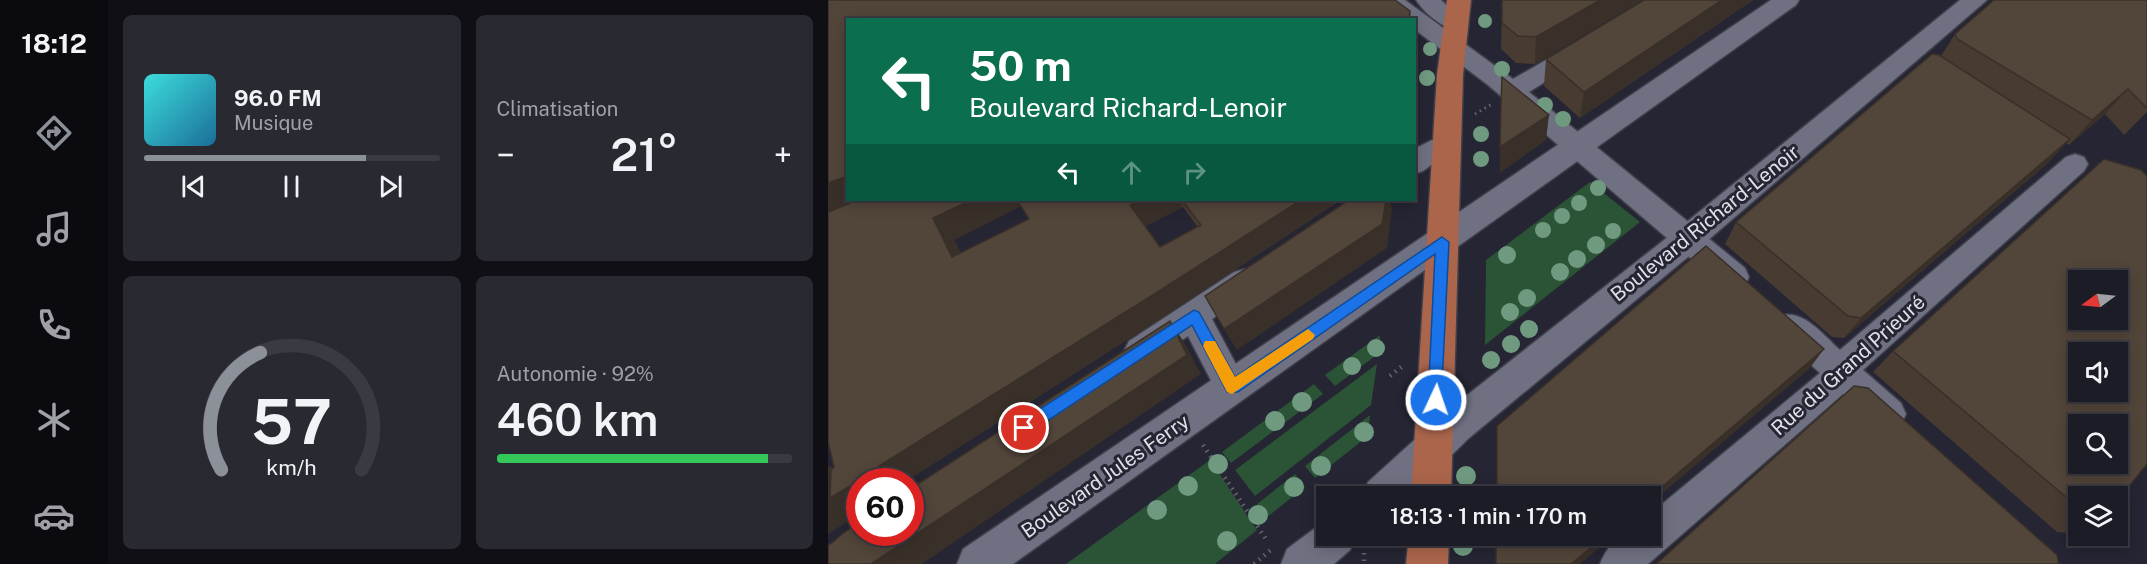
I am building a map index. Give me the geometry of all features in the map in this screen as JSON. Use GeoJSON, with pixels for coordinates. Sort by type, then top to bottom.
{"type":"FeatureCollection","features":[{"type":"Feature","properties":{"kind":"main road"},"geometry":{"type":"LineString","coordinates":[[1432,486],[1446,150],[1457,23]]}},
{"type":"Feature","properties":{"kind":"main road"},"geometry":{"type":"LineString","coordinates":[[1427,564],[1428,546]]}},
{"type":"Feature","properties":{"kind":"street"},"geometry":{"type":"LineString","coordinates":[[1391,0],[1457,23]]}},
{"type":"Feature","properties":{"kind":"street"},"geometry":{"type":"LineString","coordinates":[[1427,0],[1457,23],[1511,92],[1681,231],[1912,435]]}},
{"type":"Feature","properties":{"kind":"street"},"geometry":{"type":"LineString","coordinates":[[1194,316],[1232,387],[1787,0]]}},
{"type":"Feature","properties":{"kind":"street","name":"Boulevard Richard-Lenoir"},"geometry":{"type":"LineString","coordinates":[[1434,445],[1681,231],[1917,62],[1975,0]]}},
{"type":"Feature","properties":{"kind":"street"},"geometry":{"type":"LineString","coordinates":[[1511,92],[1595,41]]}},
{"type":"Feature","properties":{"kind":"street"},"geometry":{"type":"LineString","coordinates":[[1416,162],[1432,150],[1446,150]]}},
{"type":"Feature","properties":{"kind":"street","name":"Rue du Grand Prieuré"},"geometry":{"type":"LineString","coordinates":[[1619,564],[1826,389],[1856,355],[2076,163]]}},
{"type":"Feature","properties":{"kind":"street"},"geometry":{"type":"LineString","coordinates":[[1116,367],[1268,266]]}},
{"type":"Feature","properties":{"kind":"street","name":"Boulevard Jules Ferry"},"geometry":{"type":"LineString","coordinates":[[978,564],[1232,387]]}},
{"type":"Feature","properties":{"kind":"street"},"geometry":{"type":"LineString","coordinates":[[1394,486],[1434,445]]}},
{"type":"Feature","properties":{"kind":"street"},"geometry":{"type":"LineString","coordinates":[[1302,564],[1324,546]]}},
{"type":"Feature","properties":{"kind":"path"},"geometry":{"type":"LineString","coordinates":[[1390,376],[1405,364]]}},
{"type":"Feature","properties":{"kind":"path"},"geometry":{"type":"LineString","coordinates":[[1201,442],[1266,539]]}},
{"type":"Feature","properties":{"kind":"green space"},"geometry":{"type":"Polygon","coordinates":[[[1590,182],[1640,222],[1485,345],[1486,260],[1590,182]]]}},
{"type":"Feature","properties":{"kind":"green space"},"geometry":{"type":"Polygon","coordinates":[[[1380,335],[1378,354],[1335,386],[1325,375],[1380,335]]]}},
{"type":"Feature","properties":{"kind":"green space"},"geometry":{"type":"Polygon","coordinates":[[[1377,364],[1371,405],[1255,496],[1235,470],[1377,364]]]}},
{"type":"Feature","properties":{"kind":"green space"},"geometry":{"type":"Polygon","coordinates":[[[1314,384],[1323,394],[1231,463],[1222,452],[1314,384]]]}},
{"type":"Feature","properties":{"kind":"green space"},"geometry":{"type":"Polygon","coordinates":[[[1370,415],[1368,436],[1315,478],[1305,466],[1370,415]]]}},
{"type":"Feature","properties":{"kind":"green space"},"geometry":{"type":"Polygon","coordinates":[[[1210,460],[1257,530],[1215,564],[1066,564],[1210,460]]]}},
{"type":"Feature","properties":{"kind":"green space"},"geometry":{"type":"Polygon","coordinates":[[[1295,474],[1305,487],[1267,517],[1257,504],[1295,474]]]}},
{"type":"Feature","properties":{"kind":"building"},"geometry":{"type":"Polygon","coordinates":[[[828,0],[1395,0],[1410,11],[1409,18],[846,18],[846,177],[828,183],[828,0]]]}},
{"type":"Feature","properties":{"kind":"building"},"geometry":{"type":"Polygon","coordinates":[[[1502,0],[1600,0],[1536,37],[1518,36],[1502,23],[1502,0]]]}},
{"type":"Feature","properties":{"kind":"building"},"geometry":{"type":"Polygon","coordinates":[[[1644,0],[1722,0],[1584,92],[1546,59],[1644,0]]]}},
{"type":"Feature","properties":{"kind":"building"},"geometry":{"type":"Polygon","coordinates":[[[1994,0],[2147,0],[2147,108],[2128,89],[2092,120],[1957,39],[1955,34],[1994,0]]]}},
{"type":"Feature","properties":{"kind":"building"},"geometry":{"type":"Polygon","coordinates":[[[1932,54],[1939,55],[2070,139],[1861,318],[1848,316],[1736,222],[1932,54]]]}},
{"type":"Feature","properties":{"kind":"building"},"geometry":{"type":"Polygon","coordinates":[[[1502,77],[1549,115],[1500,147],[1501,102],[1502,77]]]}},
{"type":"Feature","properties":{"kind":"building"},"geometry":{"type":"Polygon","coordinates":[[[2104,159],[2141,170],[2147,176],[2147,464],[2128,488],[2068,486],[2068,499],[1893,351],[2104,159]]]}},
{"type":"Feature","properties":{"kind":"building"},"geometry":{"type":"Polygon","coordinates":[[[856,201],[969,201],[933,218],[952,257],[1029,219],[1018,201],[1140,201],[1130,205],[1160,247],[1201,225],[1183,201],[1299,201],[878,468],[846,468],[846,489],[830,498],[831,470],[834,467],[828,442],[828,212],[856,201]]]}},
{"type":"Feature","properties":{"kind":"building"},"geometry":{"type":"Polygon","coordinates":[[[1348,201],[1386,201],[1382,224],[1224,329],[1205,296],[1348,201]]]}},
{"type":"Feature","properties":{"kind":"building"},"geometry":{"type":"Polygon","coordinates":[[[1706,246],[1824,349],[1661,488],[1497,486],[1497,426],[1706,246]]]}},
{"type":"Feature","properties":{"kind":"building"},"geometry":{"type":"Polygon","coordinates":[[[1170,321],[1187,355],[924,529],[924,480],[1170,321]]]}},
{"type":"Feature","properties":{"kind":"building"},"geometry":{"type":"Polygon","coordinates":[[[1854,386],[1868,388],[2057,555],[2059,564],[1656,564],[1854,386]]]}},
{"type":"Feature","properties":{"kind":"building"},"geometry":{"type":"Polygon","coordinates":[[[846,531],[846,546],[898,546],[871,564],[828,564],[828,545],[846,531]]]}},
{"type":"Feature","properties":{"kind":"building"},"geometry":{"type":"Polygon","coordinates":[[[1496,546],[1593,546],[1571,564],[1496,564],[1496,546]]]}},
{"type":"Feature","properties":{"kind":"slow traffic"},"geometry":{"type":"LineString","coordinates":[[1210,346],[1232,387],[1308,335]]}},
{"type":"Feature","properties":{"kind":"route"},"geometry":{"type":"LineString","coordinates":[[1024,428],[1194,316],[1232,387],[1442,242],[1436,400]]}}]}
